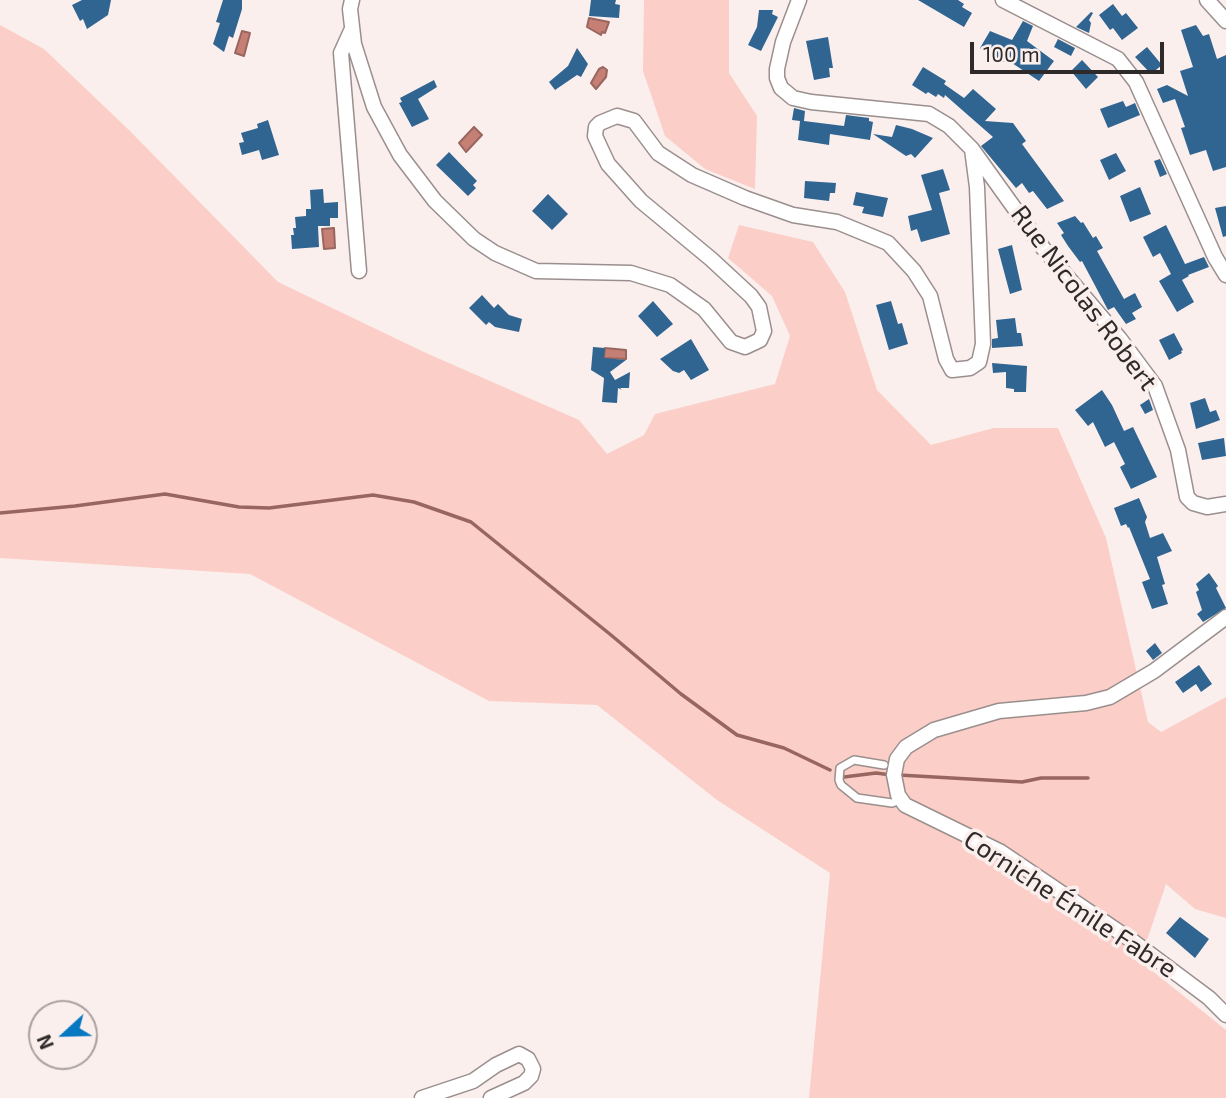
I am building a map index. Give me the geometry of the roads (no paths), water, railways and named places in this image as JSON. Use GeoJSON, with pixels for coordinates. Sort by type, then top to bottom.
{"type":"FeatureCollection","features":[{"type":"Feature","properties":{"kind":"street"},"geometry":{"type":"LineString","coordinates":[[352,0],[351,31],[374,107],[400,155],[435,201],[474,239],[495,253],[536,271],[631,273],[670,285],[694,299],[731,342],[745,347],[760,340],[764,331],[759,307],[751,296],[711,259],[641,201],[608,164],[595,136],[596,127],[608,118],[617,116],[634,121],[658,153],[692,174],[744,198],[793,215],[837,222],[888,243],[914,271],[930,296],[946,359],[952,370],[970,368],[979,362],[983,344],[977,187],[972,149]]}},
{"type":"Feature","properties":{"kind":"street","name":"Rue Nicolas Robert"},"geometry":{"type":"LineString","coordinates":[[799,0],[783,43],[777,69],[781,88],[793,98],[811,102],[929,114],[949,126],[972,149],[1044,248],[1154,386],[1178,450],[1187,497],[1193,503],[1207,507],[1226,504]]}},
{"type":"Feature","properties":{"kind":"street"},"geometry":{"type":"LineString","coordinates":[[1003,0],[1118,59],[1136,82],[1215,257],[1226,275]]}},
{"type":"Feature","properties":{"kind":"street"},"geometry":{"type":"LineString","coordinates":[[1207,0],[1226,21]]}},
{"type":"Feature","properties":{"kind":"street"},"geometry":{"type":"LineString","coordinates":[[351,31],[341,53],[359,271]]}},
{"type":"Feature","properties":{"kind":"street"},"geometry":{"type":"LineString","coordinates":[[901,800],[896,788],[895,765],[906,747],[916,740],[934,730],[999,711],[1086,703],[1110,697],[1154,671],[1226,617]]}},
{"type":"Feature","properties":{"kind":"street","name":"Corniche Émile Fabre"},"geometry":{"type":"LineString","coordinates":[[901,800],[915,812],[1001,852],[1134,942],[1209,998],[1226,1015]]}},
{"type":"Feature","properties":{"kind":"street"},"geometry":{"type":"LineString","coordinates":[[422,1098],[473,1081],[496,1065],[519,1054],[528,1059],[533,1069],[531,1076],[524,1083],[491,1098]]}},
{"type":"Feature","properties":{"kind":"lane"},"geometry":{"type":"LineString","coordinates":[[884,765],[854,760],[840,768],[839,780],[841,785],[857,798],[892,803],[901,800]]}},
{"type":"Feature","properties":{"kind":"waterway"},"geometry":{"type":"LineString","coordinates":[[0,513],[165,494],[239,507],[269,508],[373,495],[414,502],[471,522],[681,694],[737,735],[784,748],[830,770]]}},
{"type":"Feature","properties":{"kind":"waterway"},"geometry":{"type":"LineString","coordinates":[[844,777],[876,773],[891,775]]}},
{"type":"Feature","properties":{"kind":"waterway"},"geometry":{"type":"LineString","coordinates":[[899,775],[1022,782],[1041,778],[1088,778]]}}]}
